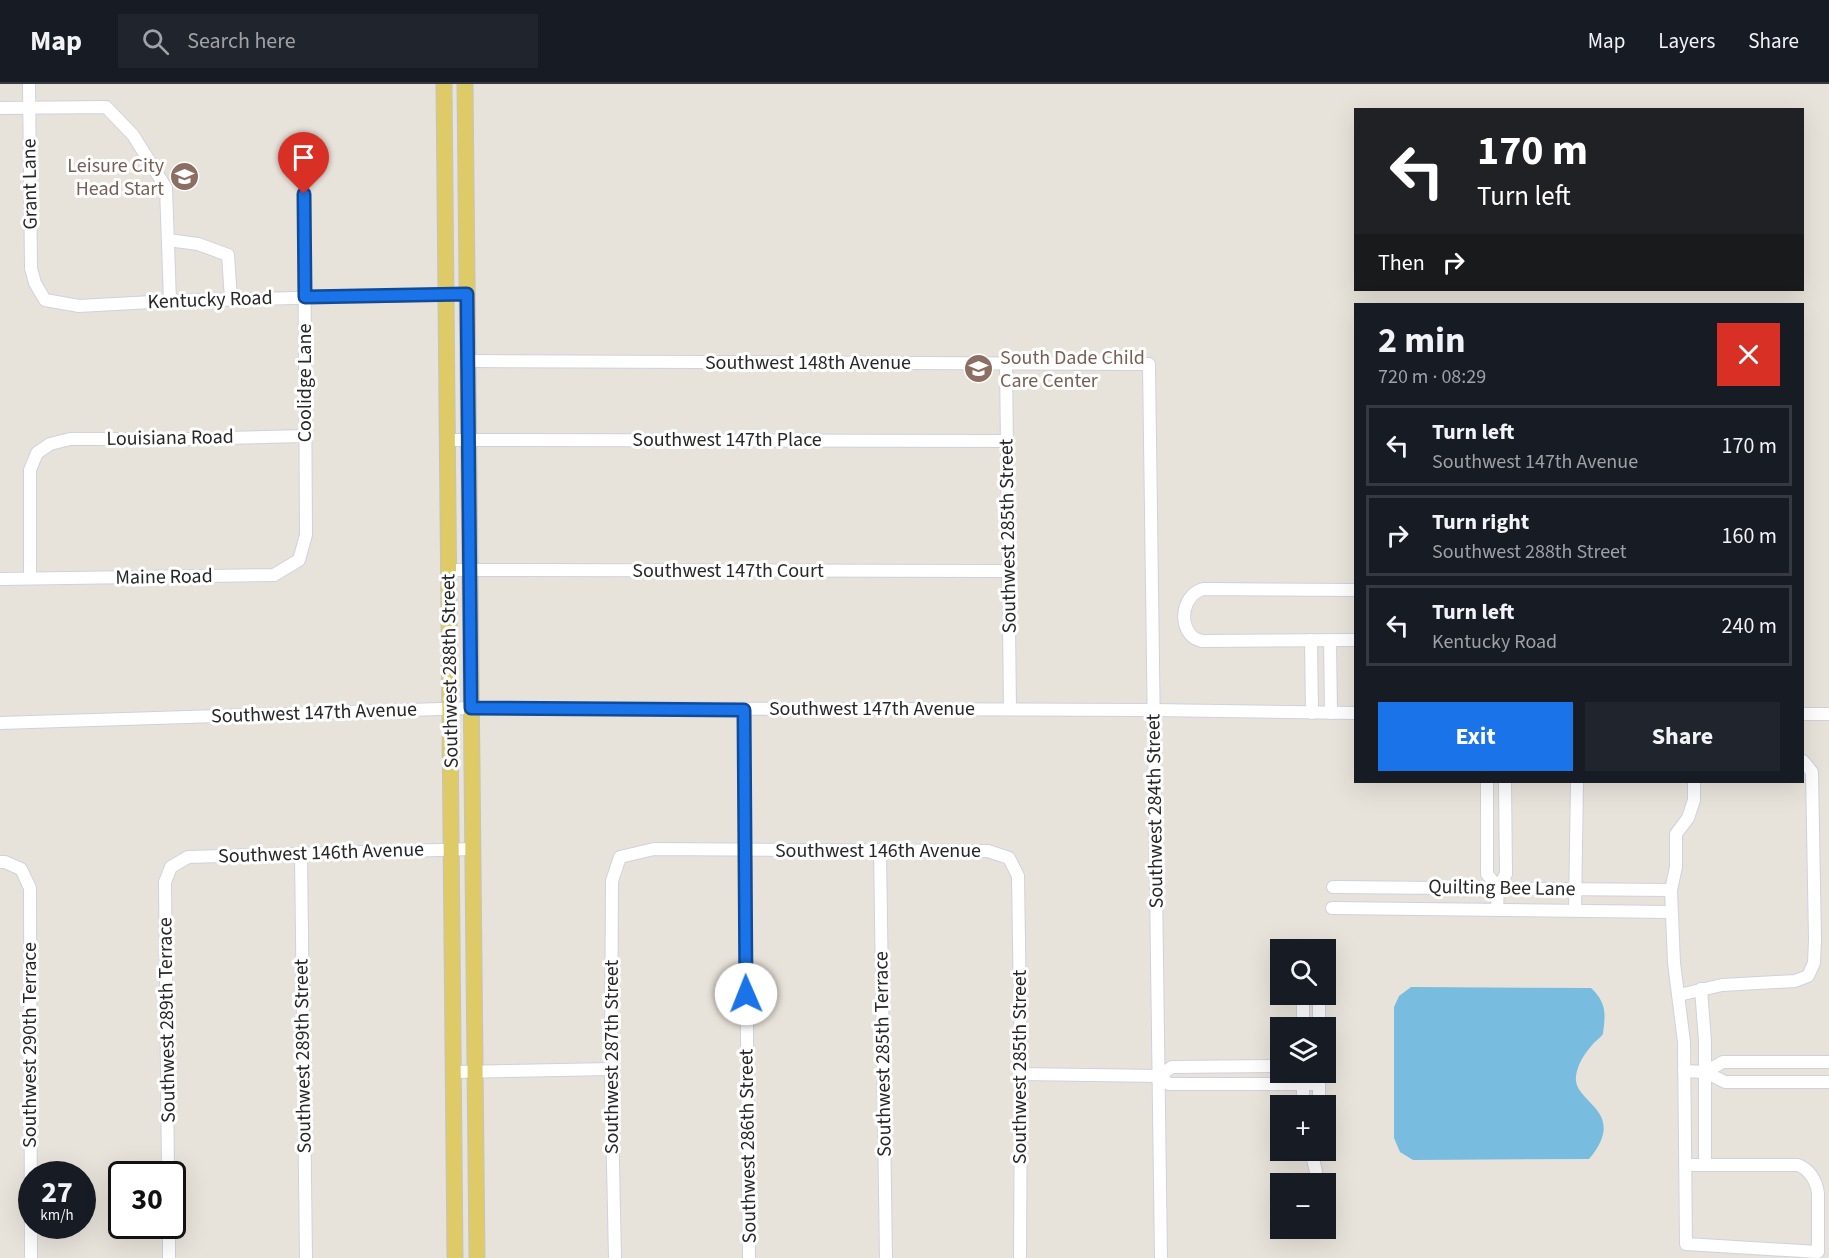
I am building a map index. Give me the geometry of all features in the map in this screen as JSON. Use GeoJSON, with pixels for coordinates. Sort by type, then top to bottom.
{"type":"FeatureCollection","features":[{"type":"Feature","properties":{"kind":"main road","name":"Southwest 288th Street"},"geometry":{"type":"LineString","coordinates":[[444,84],[455,1258]]}},
{"type":"Feature","properties":{"kind":"main road","name":"Southwest 288th Street"},"geometry":{"type":"LineString","coordinates":[[465,84],[477,1258]]}},
{"type":"Feature","properties":{"kind":"street","name":"Grant Lane"},"geometry":{"type":"LineString","coordinates":[[29,84],[31,268],[35,283]]}},
{"type":"Feature","properties":{"kind":"street"},"geometry":{"type":"LineString","coordinates":[[0,108],[106,107],[133,135],[166,188],[170,301]]}},
{"type":"Feature","properties":{"kind":"street","name":"Coolidge Lane"},"geometry":{"type":"LineString","coordinates":[[304,194],[306,535]]}},
{"type":"Feature","properties":{"kind":"street"},"geometry":{"type":"LineString","coordinates":[[168,240],[198,244],[228,255],[231,299]]}},
{"type":"Feature","properties":{"kind":"street","name":"Kentucky Road"},"geometry":{"type":"LineString","coordinates":[[35,283],[45,300],[80,306],[231,299],[467,294]]}},
{"type":"Feature","properties":{"kind":"street","name":"Southwest 148th Avenue"},"geometry":{"type":"LineString","coordinates":[[468,361],[1149,364]]}},
{"type":"Feature","properties":{"kind":"street","name":"Southwest 285th Street"},"geometry":{"type":"LineString","coordinates":[[1006,363],[1010,710]]}},
{"type":"Feature","properties":{"kind":"street","name":"Southwest 284th Street"},"geometry":{"type":"LineString","coordinates":[[1149,364],[1161,1258]]}},
{"type":"Feature","properties":{"kind":"street","name":"Louisiana Road"},"geometry":{"type":"LineString","coordinates":[[30,578],[30,470],[37,453],[50,444],[70,439],[305,436]]}},
{"type":"Feature","properties":{"kind":"street","name":"Southwest 147th Place"},"geometry":{"type":"LineString","coordinates":[[447,440],[1006,441]]}},
{"type":"Feature","properties":{"kind":"street","name":"Maine Road"},"geometry":{"type":"LineString","coordinates":[[0,579],[274,575],[299,560],[306,535]]}},
{"type":"Feature","properties":{"kind":"street","name":"Southwest 147th Court"},"geometry":{"type":"LineString","coordinates":[[448,570],[1008,571]]}},
{"type":"Feature","properties":{"kind":"street"},"geometry":{"type":"LineString","coordinates":[[1354,590],[1204,590],[1191,595],[1186,603],[1186,626],[1193,637],[1202,641],[1354,640]]}},
{"type":"Feature","properties":{"kind":"street"},"geometry":{"type":"LineString","coordinates":[[1311,640],[1312,713]]}},
{"type":"Feature","properties":{"kind":"street"},"geometry":{"type":"LineString","coordinates":[[1330,640],[1331,713]]}},
{"type":"Feature","properties":{"kind":"street","name":"Southwest 147th Avenue"},"geometry":{"type":"LineString","coordinates":[[0,723],[449,708],[1153,710],[1354,713]]}},
{"type":"Feature","properties":{"kind":"street","name":"Southwest 286th Street"},"geometry":{"type":"LineString","coordinates":[[744,710],[749,1258]]}},
{"type":"Feature","properties":{"kind":"street"},"geometry":{"type":"LineString","coordinates":[[1804,714],[1829,714]]}},
{"type":"Feature","properties":{"kind":"street"},"geometry":{"type":"LineString","coordinates":[[1679,995],[1722,985],[1795,981],[1808,976],[1814,963],[1812,772],[1804,762]]}},
{"type":"Feature","properties":{"kind":"street"},"geometry":{"type":"LineString","coordinates":[[1487,783],[1487,874],[1498,888]]}},
{"type":"Feature","properties":{"kind":"street"},"geometry":{"type":"LineString","coordinates":[[1497,910],[1498,888],[1506,874],[1505,783]]}},
{"type":"Feature","properties":{"kind":"street"},"geometry":{"type":"LineString","coordinates":[[1575,910],[1577,783]]}},
{"type":"Feature","properties":{"kind":"street"},"geometry":{"type":"LineString","coordinates":[[1685,1165],[1798,1165],[1804,1168],[1816,1184],[1818,1193],[1818,1252],[1686,1244],[1685,1165],[1684,1071],[1684,1042],[1674,963],[1671,890],[1676,867],[1676,834],[1688,818],[1694,800],[1694,783]]}},
{"type":"Feature","properties":{"kind":"street","name":"Southwest 146th Avenue"},"geometry":{"type":"LineString","coordinates":[[171,867],[188,857],[473,849]]}},
{"type":"Feature","properties":{"kind":"street","name":"Southwest 146th Avenue"},"geometry":{"type":"LineString","coordinates":[[620,857],[654,849],[988,851],[1009,858],[1018,876]]}},
{"type":"Feature","properties":{"kind":"street","name":"Southwest 285th Terrace"},"geometry":{"type":"LineString","coordinates":[[880,850],[886,1258]]}},
{"type":"Feature","properties":{"kind":"street","name":"Southwest 289th Street"},"geometry":{"type":"LineString","coordinates":[[301,854],[306,1258]]}},
{"type":"Feature","properties":{"kind":"street","name":"Southwest 287th Street"},"geometry":{"type":"LineString","coordinates":[[615,1258],[611,1070],[612,881],[620,857]]}},
{"type":"Feature","properties":{"kind":"street","name":"Southwest 290th Terrace"},"geometry":{"type":"LineString","coordinates":[[0,862],[21,869],[30,888],[31,1258]]}},
{"type":"Feature","properties":{"kind":"street","name":"Southwest 289th Terrace"},"geometry":{"type":"LineString","coordinates":[[168,1161],[165,882],[171,867]]}},
{"type":"Feature","properties":{"kind":"street","name":"Southwest 285th Street"},"geometry":{"type":"LineString","coordinates":[[1018,876],[1021,1074],[1020,1258]]}},
{"type":"Feature","properties":{"kind":"street","name":"Quilting Bee Lane"},"geometry":{"type":"LineString","coordinates":[[1333,887],[1671,890]]}},
{"type":"Feature","properties":{"kind":"street","name":"Quilting Bee Lane"},"geometry":{"type":"LineString","coordinates":[[1332,908],[1671,912]]}},
{"type":"Feature","properties":{"kind":"street"},"geometry":{"type":"LineString","coordinates":[[1701,989],[1705,1072],[1705,1165]]}},
{"type":"Feature","properties":{"kind":"street"},"geometry":{"type":"LineString","coordinates":[[1705,1072],[1723,1062],[1829,1062]]}},
{"type":"Feature","properties":{"kind":"street"},"geometry":{"type":"LineString","coordinates":[[1021,1074],[1159,1076],[1172,1067],[1270,1066]]}},
{"type":"Feature","properties":{"kind":"street"},"geometry":{"type":"LineString","coordinates":[[453,1072],[611,1070]]}},
{"type":"Feature","properties":{"kind":"street"},"geometry":{"type":"LineString","coordinates":[[1684,1071],[1705,1072],[1725,1082],[1829,1082]]}},
{"type":"Feature","properties":{"kind":"street"},"geometry":{"type":"LineString","coordinates":[[1159,1076],[1169,1084],[1270,1079]]}},
{"type":"Feature","properties":{"kind":"street"},"geometry":{"type":"LineString","coordinates":[[1314,1161],[1316,1172],[1317,1161]]}},
{"type":"Feature","properties":{"kind":"street"},"geometry":{"type":"LineString","coordinates":[[169,1239],[169,1258]]}},
{"type":"Feature","properties":{"kind":"water"},"geometry":{"type":"Polygon","coordinates":[[[1411,987],[1591,988],[1603,1005],[1603,1034],[1585,1055],[1576,1076],[1577,1085],[1602,1118],[1604,1129],[1600,1142],[1589,1159],[1413,1160],[1400,1152],[1394,1138],[1394,1007],[1399,996],[1411,987]]]}},
{"type":"Feature","properties":{"kind":"place","name":"Leisure City Head Start"},"geometry":{"type":"Point","coordinates":[185,177]}},
{"type":"Feature","properties":{"kind":"place","name":"South Dade Child Care Center"},"geometry":{"type":"Point","coordinates":[979,369]}},
{"type":"Feature","properties":{"kind":"route"},"geometry":{"type":"LineString","coordinates":[[304,194],[305,297],[467,294],[471,708],[744,710],[746,994]]}}]}
